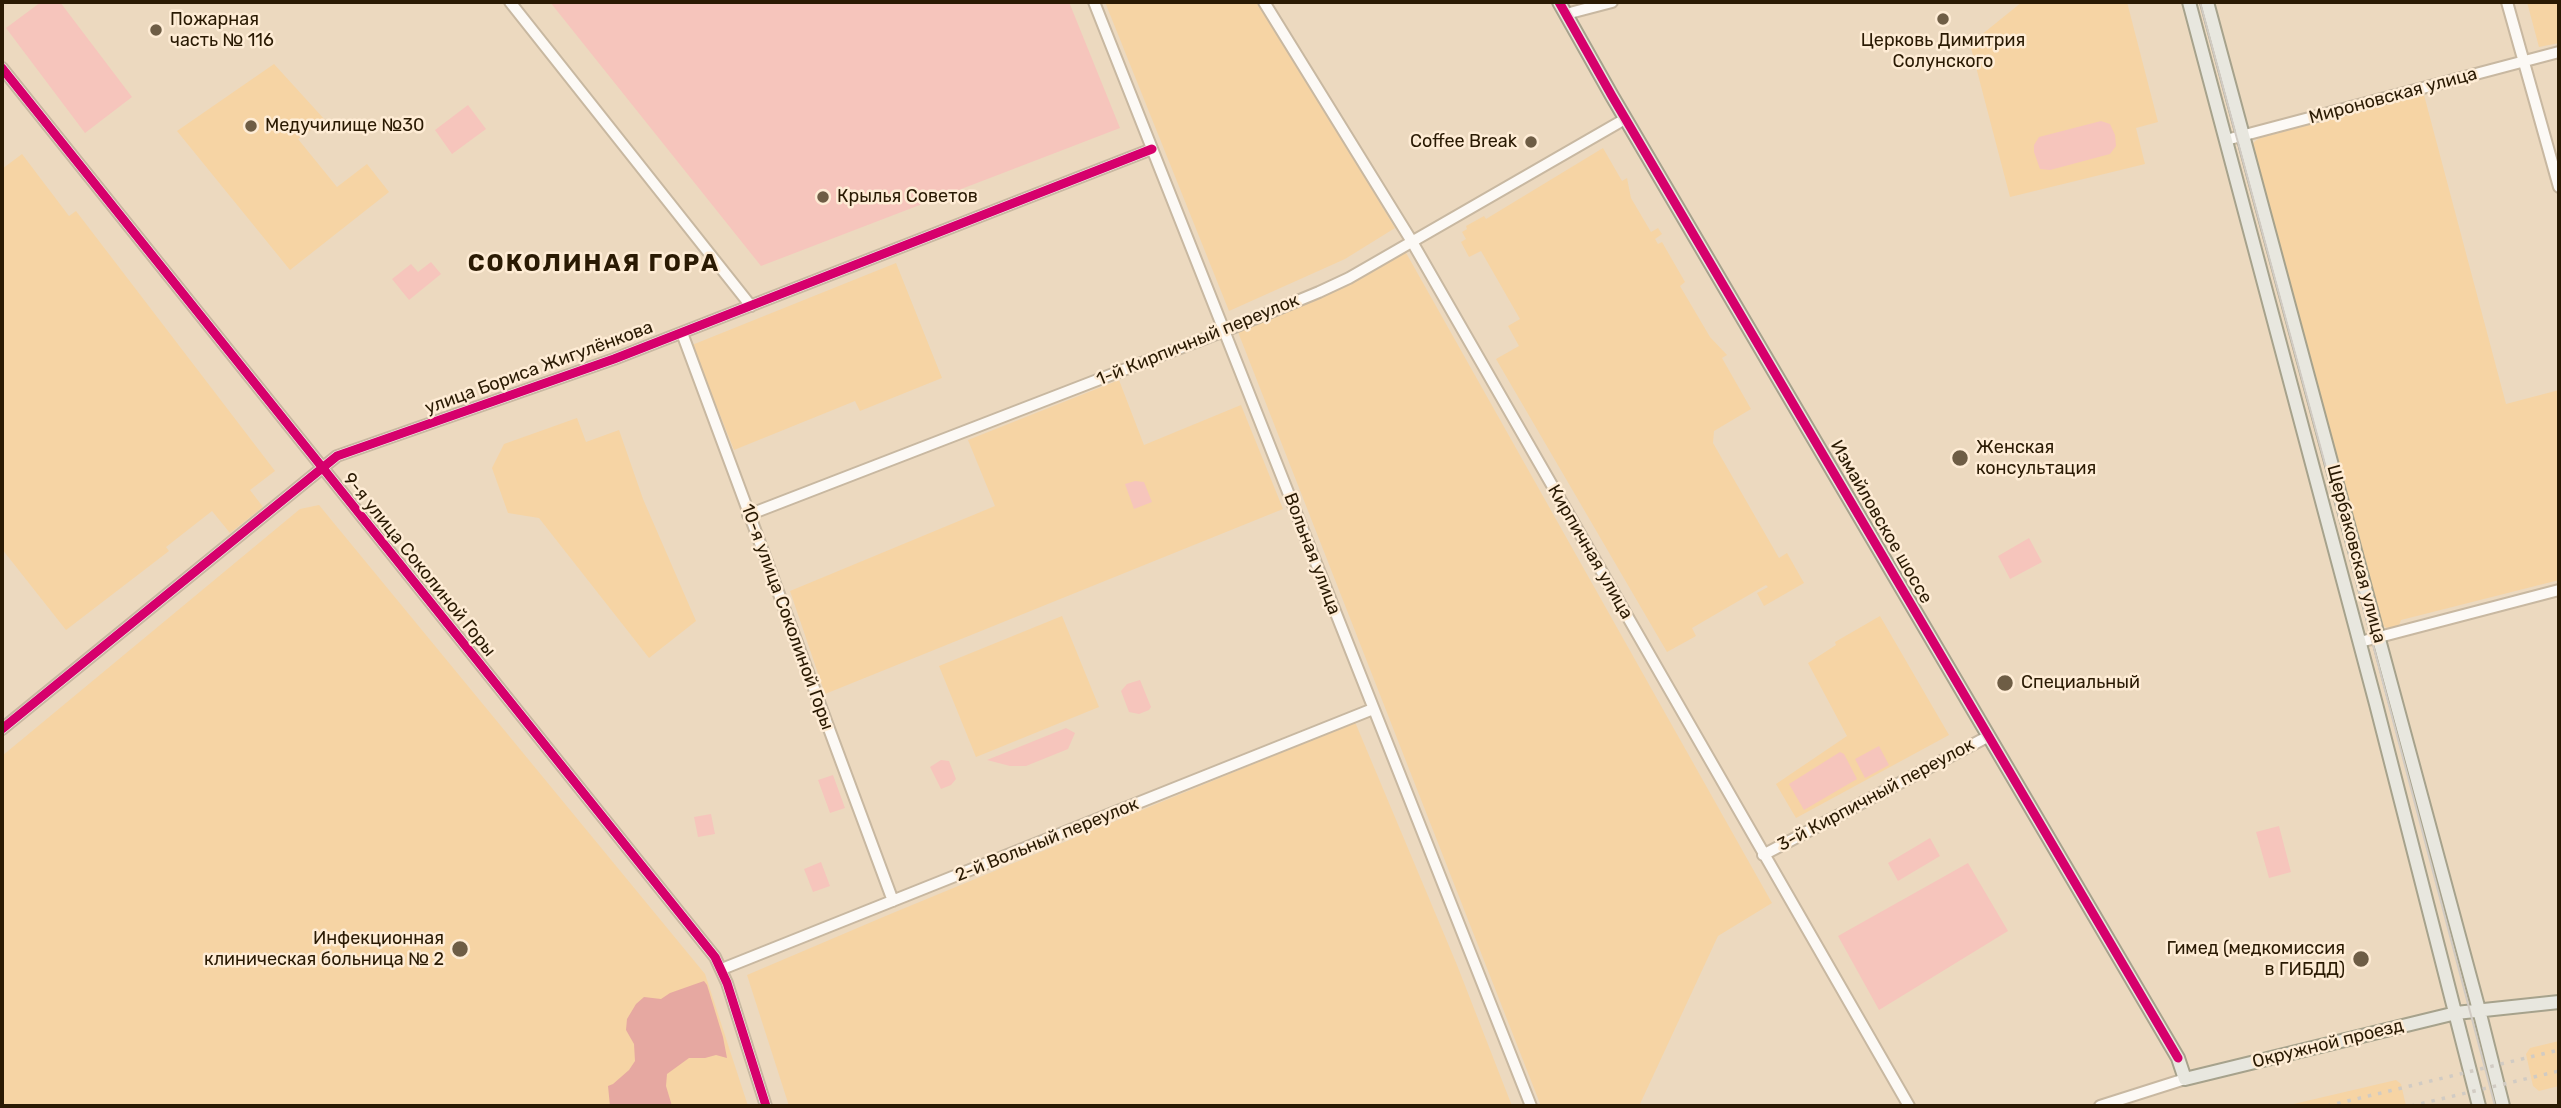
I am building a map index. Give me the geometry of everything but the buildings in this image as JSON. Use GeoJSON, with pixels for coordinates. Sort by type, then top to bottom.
{"type":"FeatureCollection","features":[{"type":"Feature","properties":{"kind":"main road","name":"Измайловское шоссе"},"geometry":{"type":"LineString","coordinates":[[1559,2],[1625,119],[2178,1058],[2185,1079]]}},
{"type":"Feature","properties":{"kind":"main road","name":"Щербаковская улица"},"geometry":{"type":"LineString","coordinates":[[2189,2],[2360,642],[2479,1106]]}},
{"type":"Feature","properties":{"kind":"main road","name":"Щербаковская улица"},"geometry":{"type":"LineString","coordinates":[[2207,2],[2503,1106]]}},
{"type":"Feature","properties":{"kind":"main road","name":"Окружной проезд"},"geometry":{"type":"LineString","coordinates":[[2185,1079],[2456,1013],[2559,1002]]}},
{"type":"Feature","properties":{"kind":"street"},"geometry":{"type":"LineString","coordinates":[[510,2],[751,306]]}},
{"type":"Feature","properties":{"kind":"street","name":"Вольная улица"},"geometry":{"type":"LineString","coordinates":[[1094,2],[1531,1106]]}},
{"type":"Feature","properties":{"kind":"street","name":"Кирпичная улица"},"geometry":{"type":"LineString","coordinates":[[1264,2],[1411,240],[1909,1106]]}},
{"type":"Feature","properties":{"kind":"street"},"geometry":{"type":"LineString","coordinates":[[1566,14],[1612,2]]}},
{"type":"Feature","properties":{"kind":"street"},"geometry":{"type":"LineString","coordinates":[[2507,2],[2559,187]]}},
{"type":"Feature","properties":{"kind":"street","name":"Мироновская улица"},"geometry":{"type":"LineString","coordinates":[[2226,141],[2559,52]]}},
{"type":"Feature","properties":{"kind":"street","name":"9-я улица Соколиной Горы"},"geometry":{"type":"LineString","coordinates":[[2,68],[698,935],[722,969],[766,1106]]}},
{"type":"Feature","properties":{"kind":"street","name":"1-й Кирпичный переулок"},"geometry":{"type":"LineString","coordinates":[[748,515],[1319,292],[1349,278],[1625,119]]}},
{"type":"Feature","properties":{"kind":"street","name":"улица Бориса Жигулёнкова"},"geometry":{"type":"LineString","coordinates":[[2,729],[337,456],[614,359],[1152,149]]}},
{"type":"Feature","properties":{"kind":"street","name":"10-я улица Соколиной Горы"},"geometry":{"type":"LineString","coordinates":[[682,333],[893,901]]}},
{"type":"Feature","properties":{"kind":"street"},"geometry":{"type":"LineString","coordinates":[[2360,642],[2559,590]]}},
{"type":"Feature","properties":{"kind":"street","name":"2-й Вольный переулок"},"geometry":{"type":"LineString","coordinates":[[722,969],[1373,709]]}},
{"type":"Feature","properties":{"kind":"street","name":"3-й Кирпичный переулок"},"geometry":{"type":"LineString","coordinates":[[1763,855],[1989,736]]}},
{"type":"Feature","properties":{"kind":"street","name":"Окружной проезд"},"geometry":{"type":"LineString","coordinates":[[2100,1106],[2185,1079]]}},
{"type":"Feature","properties":{"kind":"shaded area"},"geometry":{"type":"Polygon","coordinates":[[[41,2],[60,2],[132,97],[85,133],[6,28],[41,2]]]}},
{"type":"Feature","properties":{"kind":"shaded area","name":"Крылья Советов"},"geometry":{"type":"Polygon","coordinates":[[[550,2],[1069,2],[1120,128],[761,266],[550,2]]]}},
{"type":"Feature","properties":{"kind":"shaded area"},"geometry":{"type":"Polygon","coordinates":[[[1105,2],[1261,2],[1395,228],[1345,259],[1229,311],[1105,2]]]}},
{"type":"Feature","properties":{"kind":"shaded area"},"geometry":{"type":"Polygon","coordinates":[[[2022,2],[2127,2],[2158,122],[2136,128],[2145,164],[2010,197],[1970,44],[2022,2]]]}},
{"type":"Feature","properties":{"kind":"shaded area"},"geometry":{"type":"Polygon","coordinates":[[[2527,2],[2559,2],[2559,43],[2539,47],[2527,2]]]}},
{"type":"Feature","properties":{"kind":"shaded area"},"geometry":{"type":"Polygon","coordinates":[[[274,64],[325,120],[298,139],[337,187],[367,164],[389,192],[290,270],[177,131],[274,64]]]}},
{"type":"Feature","properties":{"kind":"shaded area"},"geometry":{"type":"Polygon","coordinates":[[[2424,95],[2506,404],[2559,390],[2559,580],[2401,620],[2398,628],[2390,630],[2380,624],[2251,145],[2259,138],[2424,95]]]}},
{"type":"Feature","properties":{"kind":"shaded area"},"geometry":{"type":"Polygon","coordinates":[[[468,105],[486,129],[452,154],[435,130],[468,105]]]}},
{"type":"Feature","properties":{"kind":"shaded area"},"geometry":{"type":"Polygon","coordinates":[[[2101,121],[2110,124],[2115,135],[2116,146],[2110,154],[2050,170],[2040,169],[2034,152],[2034,145],[2039,137],[2101,121]]]}},
{"type":"Feature","properties":{"kind":"shaded area"},"geometry":{"type":"Polygon","coordinates":[[[1603,148],[1622,181],[1627,178],[1631,198],[1651,232],[1658,228],[1662,234],[1655,239],[1658,244],[1662,242],[1685,282],[1680,286],[1710,337],[1727,355],[1722,358],[1751,409],[1714,431],[1713,443],[1779,558],[1787,553],[1804,583],[1764,606],[1757,593],[1768,587],[1766,585],[1692,628],[1696,636],[1667,652],[1496,359],[1519,346],[1508,326],[1520,319],[1481,251],[1469,257],[1461,242],[1466,239],[1462,232],[1467,229],[1466,226],[1484,216],[1486,219],[1603,148]]]}},
{"type":"Feature","properties":{"kind":"shaded area"},"geometry":{"type":"Polygon","coordinates":[[[22,154],[69,216],[76,211],[275,471],[250,490],[263,507],[230,533],[212,511],[166,547],[169,551],[66,630],[2,549],[2,169],[22,154]]]}},
{"type":"Feature","properties":{"kind":"shaded area"},"geometry":{"type":"Polygon","coordinates":[[[1405,251],[1772,903],[1718,936],[1640,1104],[1642,1106],[1541,1106],[1238,332],[1324,296],[1405,251]]]}},
{"type":"Feature","properties":{"kind":"shaded area"},"geometry":{"type":"Polygon","coordinates":[[[431,262],[441,274],[409,300],[392,279],[411,264],[418,272],[431,262]]]}},
{"type":"Feature","properties":{"kind":"shaded area"},"geometry":{"type":"Polygon","coordinates":[[[896,263],[942,378],[860,411],[855,401],[734,450],[692,345],[896,263]]]}},
{"type":"Feature","properties":{"kind":"shaded area"},"geometry":{"type":"Polygon","coordinates":[[[1119,380],[1144,445],[1241,405],[1283,509],[825,694],[790,591],[995,506],[968,440],[1119,380]]]}},
{"type":"Feature","properties":{"kind":"shaded area"},"geometry":{"type":"Polygon","coordinates":[[[577,418],[586,442],[619,430],[643,499],[696,621],[649,658],[539,518],[508,513],[492,468],[504,444],[577,418]]]}},
{"type":"Feature","properties":{"kind":"shaded area"},"geometry":{"type":"Polygon","coordinates":[[[1144,482],[1152,502],[1134,509],[1125,484],[1144,482]]]}},
{"type":"Feature","properties":{"kind":"shaded area"},"geometry":{"type":"Polygon","coordinates":[[[319,505],[705,974],[748,1106],[2,1106],[2,756],[300,509],[319,505]]]}},
{"type":"Feature","properties":{"kind":"shaded area"},"geometry":{"type":"Polygon","coordinates":[[[2029,538],[2042,562],[2010,579],[1998,556],[2029,538]]]}},
{"type":"Feature","properties":{"kind":"shaded area"},"geometry":{"type":"Polygon","coordinates":[[[1062,616],[1099,707],[976,757],[939,666],[1062,616]]]}},
{"type":"Feature","properties":{"kind":"shaded area"},"geometry":{"type":"Polygon","coordinates":[[[1880,616],[1949,735],[1796,818],[1776,784],[1847,736],[1808,663],[1836,645],[1835,642],[1880,616]]]}},
{"type":"Feature","properties":{"kind":"shaded area"},"geometry":{"type":"Polygon","coordinates":[[[1140,680],[1151,707],[1139,714],[1129,712],[1121,691],[1127,684],[1140,680]]]}},
{"type":"Feature","properties":{"kind":"shaded area"},"geometry":{"type":"Polygon","coordinates":[[[1355,722],[1457,965],[1512,1106],[789,1106],[747,975],[1355,722]]]}},
{"type":"Feature","properties":{"kind":"shaded area"},"geometry":{"type":"Polygon","coordinates":[[[1066,728],[1075,733],[1068,749],[1026,766],[1010,766],[987,760],[1066,728]]]}},
{"type":"Feature","properties":{"kind":"shaded area"},"geometry":{"type":"Polygon","coordinates":[[[1879,746],[1889,765],[1865,778],[1855,759],[1879,746]]]}},
{"type":"Feature","properties":{"kind":"shaded area"},"geometry":{"type":"Polygon","coordinates":[[[1840,752],[1844,754],[1857,779],[1804,810],[1789,784],[1840,752]]]}},
{"type":"Feature","properties":{"kind":"shaded area"},"geometry":{"type":"Polygon","coordinates":[[[941,760],[949,761],[956,779],[951,785],[941,789],[930,767],[941,760]]]}},
{"type":"Feature","properties":{"kind":"shaded area"},"geometry":{"type":"Polygon","coordinates":[[[833,775],[845,808],[830,813],[818,780],[833,775]]]}},
{"type":"Feature","properties":{"kind":"shaded area"},"geometry":{"type":"Polygon","coordinates":[[[711,814],[715,834],[698,837],[694,817],[711,814]]]}},
{"type":"Feature","properties":{"kind":"shaded area"},"geometry":{"type":"Polygon","coordinates":[[[2279,826],[2291,872],[2269,878],[2256,832],[2279,826]]]}},
{"type":"Feature","properties":{"kind":"shaded area"},"geometry":{"type":"Polygon","coordinates":[[[1930,838],[1940,856],[1898,881],[1888,863],[1930,838]]]}},
{"type":"Feature","properties":{"kind":"shaded area"},"geometry":{"type":"Polygon","coordinates":[[[821,862],[830,886],[813,892],[804,869],[821,862]]]}},
{"type":"Feature","properties":{"kind":"shaded area"},"geometry":{"type":"Polygon","coordinates":[[[1968,863],[2008,931],[1879,1010],[1838,936],[1968,863]]]}},
{"type":"Feature","properties":{"kind":"shaded area"},"geometry":{"type":"Polygon","coordinates":[[[704,981],[723,1037],[727,1058],[716,1055],[689,1058],[667,1074],[666,1086],[672,1106],[610,1106],[608,1086],[629,1070],[635,1061],[634,1044],[626,1030],[627,1019],[636,1004],[644,997],[661,999],[704,981]]]}},
{"type":"Feature","properties":{"kind":"shaded area"},"geometry":{"type":"Polygon","coordinates":[[[2559,1041],[2559,1086],[2539,1091],[2533,1086],[2526,1054],[2530,1048],[2559,1041]]]}},
{"type":"Feature","properties":{"kind":"shaded area"},"geometry":{"type":"Polygon","coordinates":[[[2396,1080],[2401,1084],[2406,1106],[2285,1106],[2396,1080]]]}},
{"type":"Feature","properties":{"kind":"tram line"},"geometry":{"type":"LineString","coordinates":[[2200,2],[2495,1106]]}},
{"type":"Feature","properties":{"kind":"railway"},"geometry":{"type":"LineString","coordinates":[[2327,1106],[2559,1050]]}},
{"type":"Feature","properties":{"kind":"railway"},"geometry":{"type":"LineString","coordinates":[[2411,1106],[2559,1071]]}},
{"type":"Feature","properties":{"kind":"cycle path"},"geometry":{"type":"LineString","coordinates":[[1559,2],[2178,1058]]}},
{"type":"Feature","properties":{"kind":"cycle path"},"geometry":{"type":"LineString","coordinates":[[2,68],[715,957],[727,983],[766,1106]]}},
{"type":"Feature","properties":{"kind":"cycle path"},"geometry":{"type":"LineString","coordinates":[[2,729],[337,456],[614,359],[1152,149]]}},
{"type":"Feature","properties":{"kind":"place","name":"Церковь Димитрия Солунского"},"geometry":{"type":"Point","coordinates":[1943,19]}},
{"type":"Feature","properties":{"kind":"place","name":"Пожарная часть № 116"},"geometry":{"type":"Point","coordinates":[156,30]}},
{"type":"Feature","properties":{"kind":"place","name":"Медучилище №30"},"geometry":{"type":"Point","coordinates":[251,126]}},
{"type":"Feature","properties":{"kind":"place","name":"Coffee Break"},"geometry":{"type":"Point","coordinates":[1531,142]}},
{"type":"Feature","properties":{"kind":"place","name":"Крылья Советов"},"geometry":{"type":"Point","coordinates":[823,197]}},
{"type":"Feature","properties":{"kind":"place","name":"Женская консультация"},"geometry":{"type":"Point","coordinates":[1960,458]}},
{"type":"Feature","properties":{"kind":"place","name":"Специальный"},"geometry":{"type":"Point","coordinates":[2005,683]}},
{"type":"Feature","properties":{"kind":"place","name":"Инфекционная клиническая больница № 2"},"geometry":{"type":"Point","coordinates":[460,949]}},
{"type":"Feature","properties":{"kind":"place","name":"Гимед (медкомиссия в ГИБДД)"},"geometry":{"type":"Point","coordinates":[2361,959]}},
{"type":"Feature","properties":{"kind":"district","name":"СОКОЛИНАЯ ГОРА"},"geometry":{"type":"Point","coordinates":[594,264]}}]}
